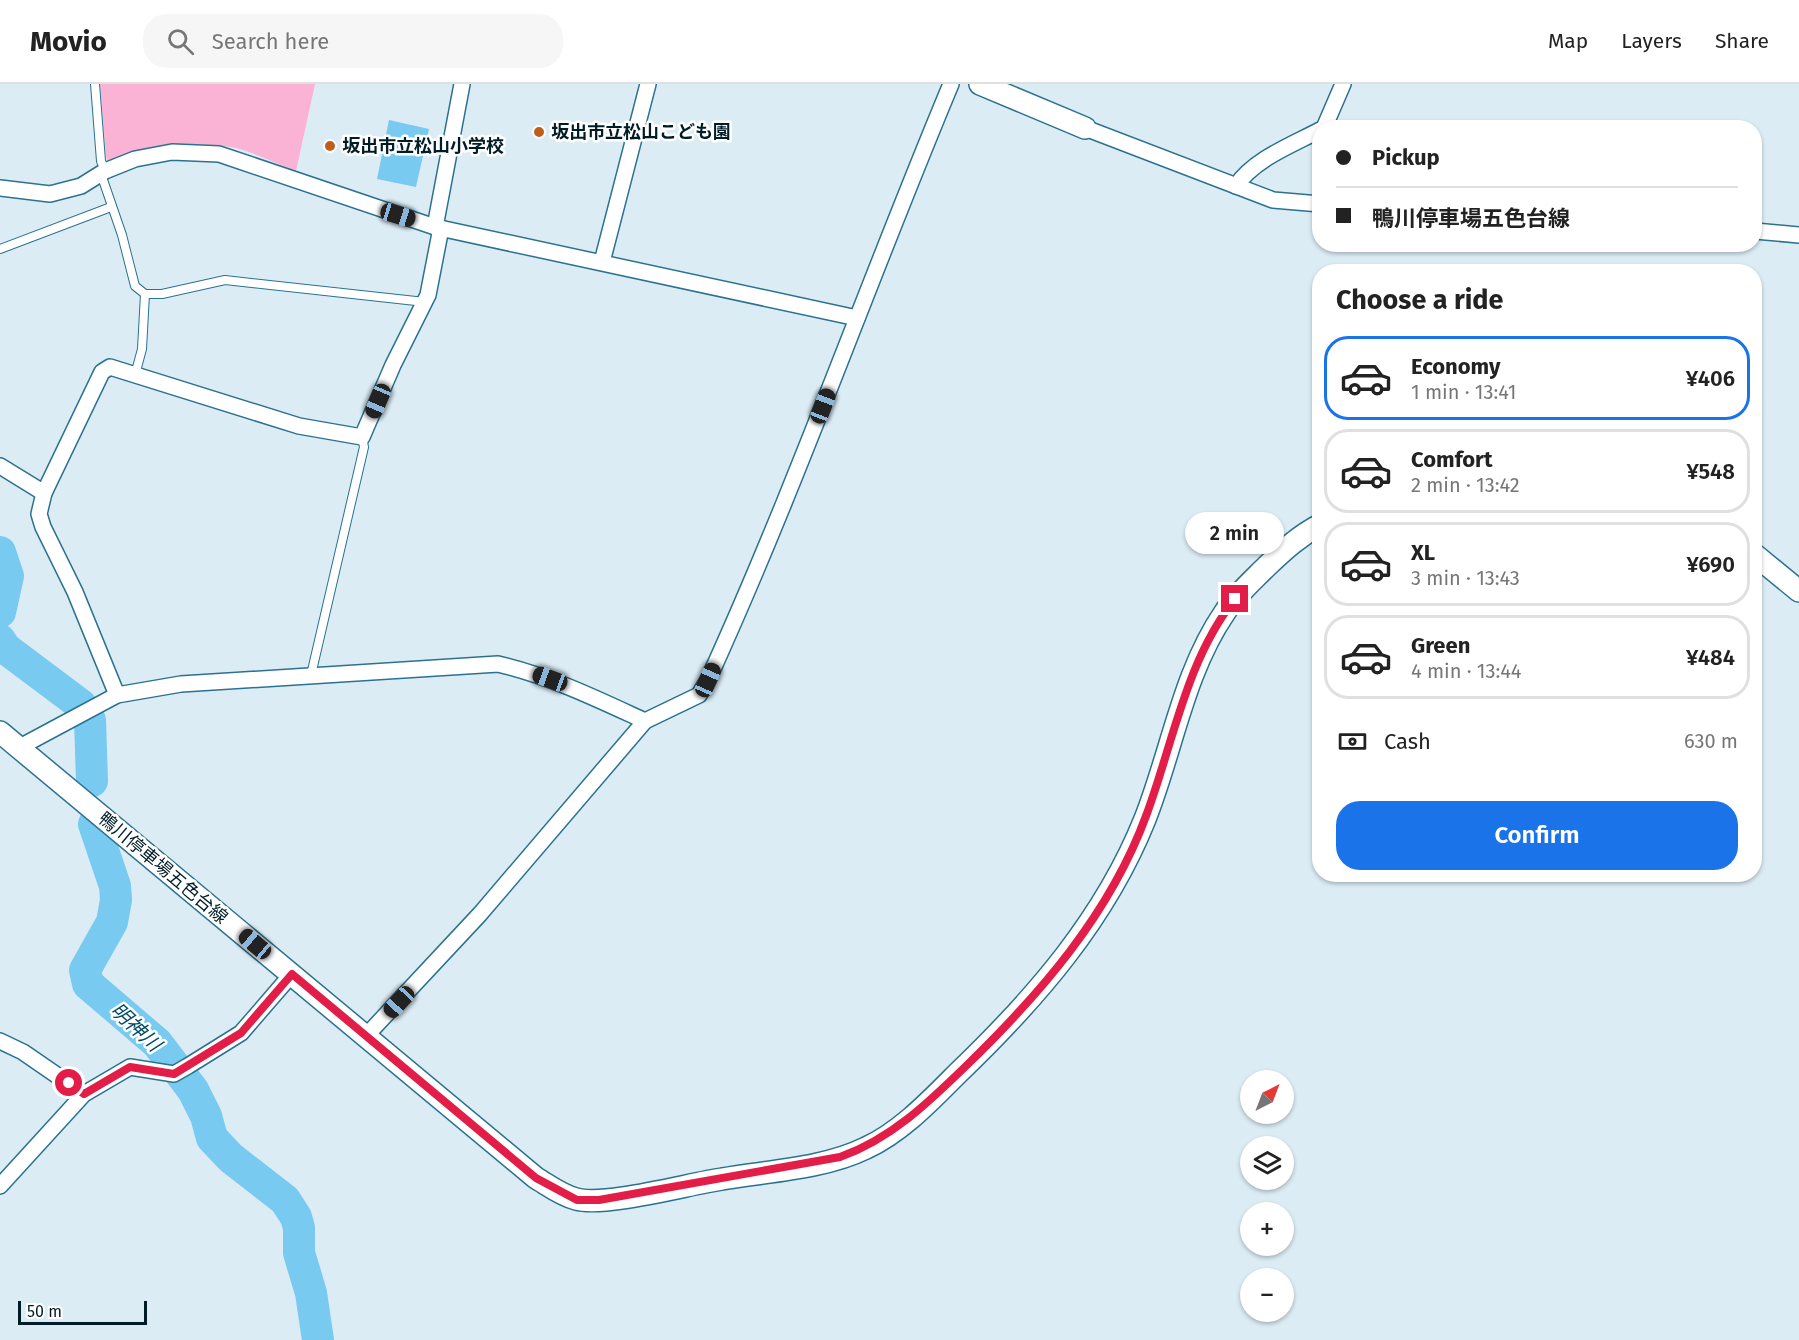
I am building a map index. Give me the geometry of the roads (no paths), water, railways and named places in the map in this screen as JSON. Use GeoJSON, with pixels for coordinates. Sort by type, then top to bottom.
{"type":"FeatureCollection","features":[{"type":"Feature","properties":{"kind":"main road"},"geometry":{"type":"LineString","coordinates":[[980,84],[1085,128]]}},
{"type":"Feature","properties":{"kind":"main road","name":"鴨川停車場五色台線"},"geometry":{"type":"LineString","coordinates":[[0,732],[536,1178],[577,1200],[599,1200],[662,1191],[840,1157],[866,1148],[890,1134],[935,1096],[1025,1007],[1066,957],[1102,904],[1132,848],[1156,790],[1184,700],[1209,640],[1220,621],[1246,586],[1296,538],[1312,529]]}},
{"type":"Feature","properties":{"kind":"main road"},"geometry":{"type":"LineString","coordinates":[[1762,561],[1799,591]]}},
{"type":"Feature","properties":{"kind":"street"},"geometry":{"type":"LineString","coordinates":[[117,695],[75,592],[43,527],[39,514],[44,493],[102,372],[110,367],[299,426],[362,437],[424,302],[462,84]]}},
{"type":"Feature","properties":{"kind":"street"},"geometry":{"type":"LineString","coordinates":[[602,262],[648,84]]}},
{"type":"Feature","properties":{"kind":"street"},"geometry":{"type":"LineString","coordinates":[[366,1036],[480,914],[645,721],[699,695],[763,560],[951,84]]}},
{"type":"Feature","properties":{"kind":"street"},"geometry":{"type":"LineString","coordinates":[[1327,120],[1343,84]]}},
{"type":"Feature","properties":{"kind":"street"},"geometry":{"type":"LineString","coordinates":[[1085,128],[1273,200],[1312,203]]}},
{"type":"Feature","properties":{"kind":"street"},"geometry":{"type":"LineString","coordinates":[[1236,186],[1256,165],[1312,134]]}},
{"type":"Feature","properties":{"kind":"street"},"geometry":{"type":"LineString","coordinates":[[0,188],[50,194],[81,186],[103,172],[135,159],[172,152],[219,154],[438,227],[857,318]]}},
{"type":"Feature","properties":{"kind":"street"},"geometry":{"type":"LineString","coordinates":[[1762,232],[1799,235]]}},
{"type":"Feature","properties":{"kind":"street"},"geometry":{"type":"LineString","coordinates":[[0,465],[44,493]]}},
{"type":"Feature","properties":{"kind":"street"},"geometry":{"type":"LineString","coordinates":[[18,748],[117,695],[181,684],[498,664],[528,671],[572,687],[645,721]]}},
{"type":"Feature","properties":{"kind":"street"},"geometry":{"type":"LineString","coordinates":[[0,1186],[84,1094],[130,1067],[174,1074],[188,1066],[241,1033],[292,974]]}},
{"type":"Feature","properties":{"kind":"street"},"geometry":{"type":"LineString","coordinates":[[0,1041],[23,1052],[84,1094]]}},
{"type":"Feature","properties":{"kind":"lane"},"geometry":{"type":"LineString","coordinates":[[95,84],[101,161],[111,207],[135,286],[145,294],[162,294],[225,280],[424,302]]}},
{"type":"Feature","properties":{"kind":"lane"},"geometry":{"type":"LineString","coordinates":[[0,249],[111,207]]}},
{"type":"Feature","properties":{"kind":"lane"},"geometry":{"type":"LineString","coordinates":[[135,375],[142,349],[145,294]]}},
{"type":"Feature","properties":{"kind":"lane"},"geometry":{"type":"LineString","coordinates":[[311,675],[364,447],[362,437]]}},
{"type":"Feature","properties":{"kind":"water"},"geometry":{"type":"Polygon","coordinates":[[[389,120],[429,129],[416,187],[377,179],[389,120]]]}},
{"type":"Feature","properties":{"kind":"waterway","name":"明神川"},"geometry":{"type":"LineString","coordinates":[[0,552],[8,576],[0,612]]}},
{"type":"Feature","properties":{"kind":"waterway","name":"明神川"},"geometry":{"type":"LineString","coordinates":[[0,640],[5,648],[81,705],[90,720],[92,781]]}},
{"type":"Feature","properties":{"kind":"waterway","name":"明神川"},"geometry":{"type":"LineString","coordinates":[[94,824],[115,886],[116,900],[112,922],[85,970],[88,984],[157,1043],[193,1090],[206,1116],[212,1138],[231,1158],[285,1200],[296,1217],[299,1228],[299,1253],[311,1293],[318,1340]]}},
{"type":"Feature","properties":{"kind":"place","name":"坂出市立松山こども園"},"geometry":{"type":"Point","coordinates":[539,132]}},
{"type":"Feature","properties":{"kind":"place","name":"坂出市立松山小学校"},"geometry":{"type":"Point","coordinates":[330,146]}}]}
